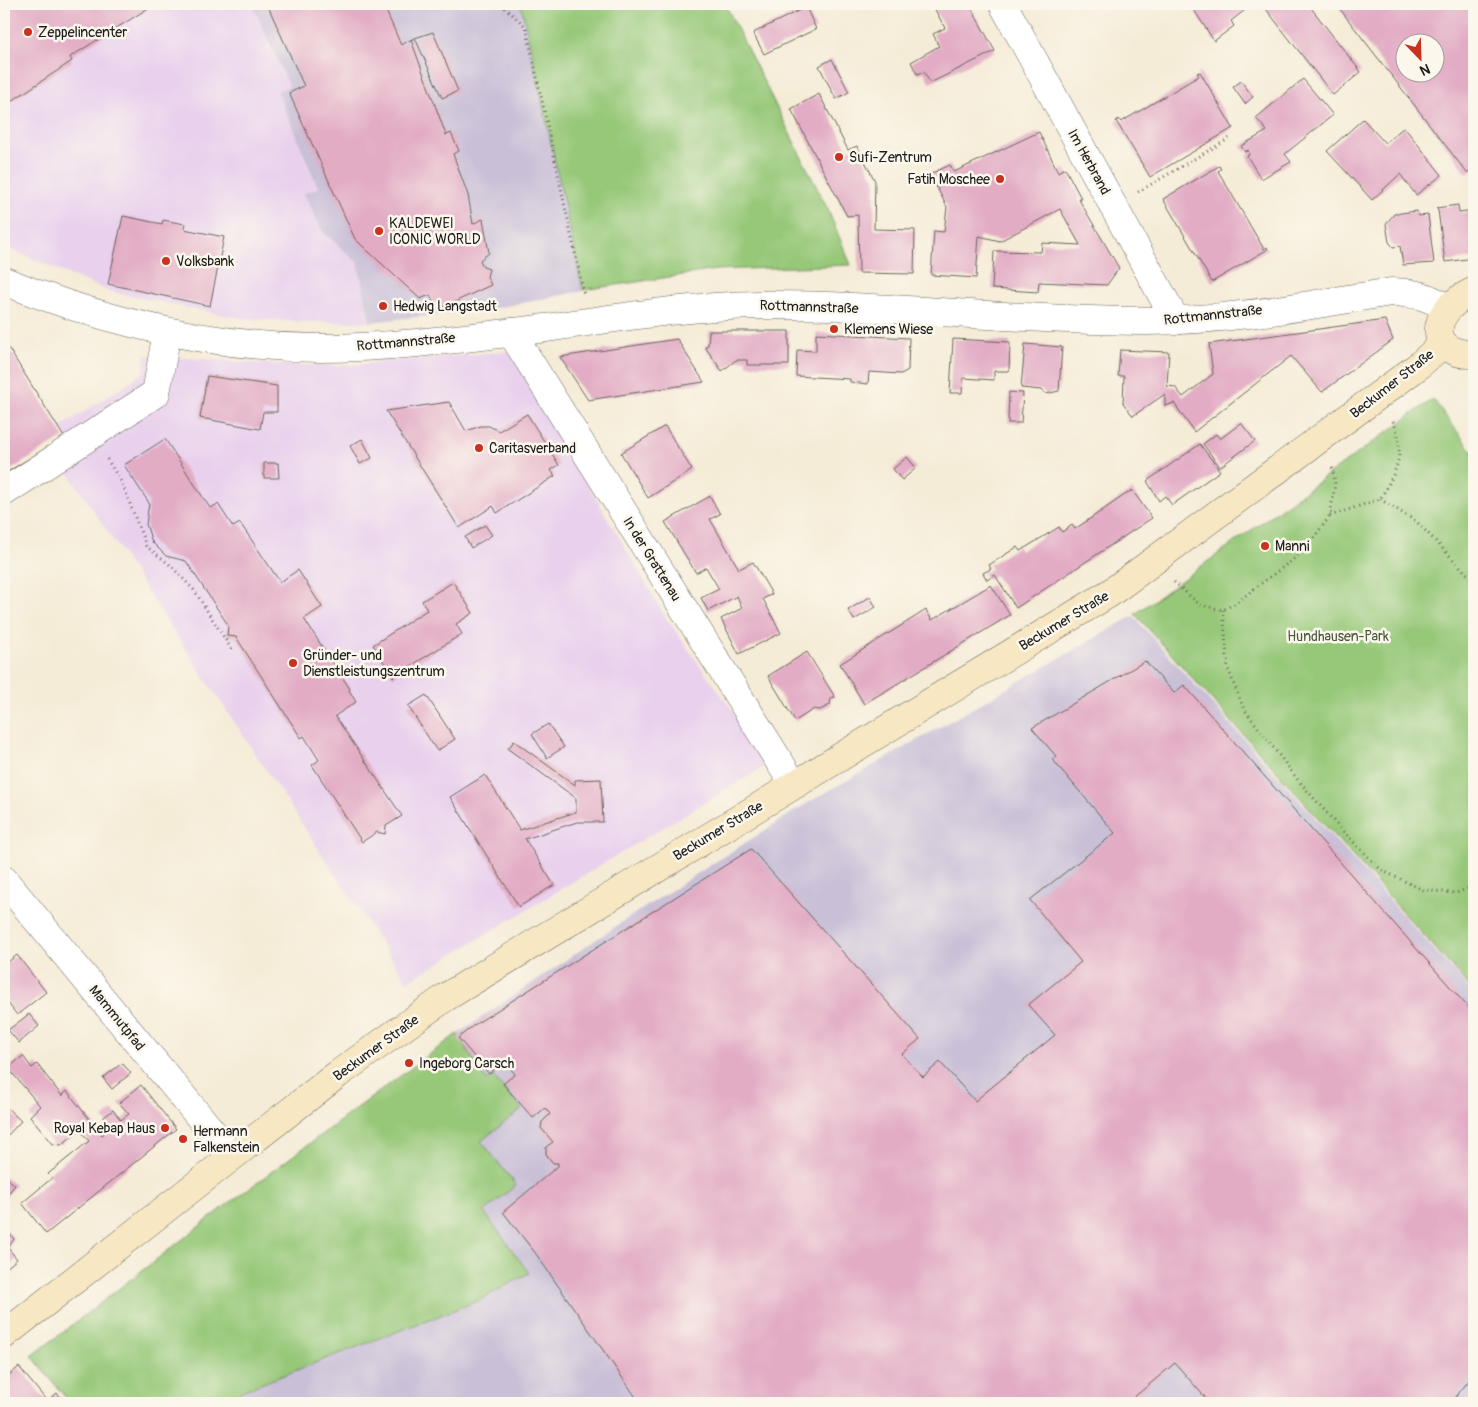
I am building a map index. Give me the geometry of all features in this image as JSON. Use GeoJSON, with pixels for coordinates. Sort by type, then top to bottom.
{"type":"FeatureCollection","features":[{"type":"Feature","properties":{"kind":"street","name":"Im Herbrand"},"geometry":{"type":"LineString","coordinates":[[1003,4],[1176,320]]}},
{"type":"Feature","properties":{"kind":"street","name":"Rottmannstraße"},"geometry":{"type":"LineString","coordinates":[[4,281],[74,308],[167,332],[221,341],[317,348],[375,346],[511,332],[689,310],[757,305],[1110,321],[1176,320],[1207,318],[1392,292],[1414,292],[1427,296],[1448,308]]}},
{"type":"Feature","properties":{"kind":"street"},"geometry":{"type":"LineString","coordinates":[[1474,291],[1448,308],[1440,324],[1438,334],[1443,344],[1451,351],[1462,354],[1474,354]]}},
{"type":"Feature","properties":{"kind":"street"},"geometry":{"type":"LineString","coordinates":[[4,492],[91,433],[156,393],[167,332]]}},
{"type":"Feature","properties":{"kind":"street","name":"In der Grattenau"},"geometry":{"type":"LineString","coordinates":[[511,332],[794,785]]}},
{"type":"Feature","properties":{"kind":"street","name":"Beckumer Straße"},"geometry":{"type":"LineString","coordinates":[[4,1336],[338,1074],[446,997],[1110,593],[1154,563],[1417,367],[1443,344]]}},
{"type":"Feature","properties":{"kind":"street","name":"Mammutpfad"},"geometry":{"type":"LineString","coordinates":[[4,880],[232,1156]]}},
{"type":"Feature","properties":{"kind":"path"},"geometry":{"type":"LineString","coordinates":[[501,4],[526,27],[589,322]]}},
{"type":"Feature","properties":{"kind":"path"},"geometry":{"type":"LineString","coordinates":[[1113,206],[1230,138]]}},
{"type":"Feature","properties":{"kind":"path"},"geometry":{"type":"LineString","coordinates":[[1330,516],[1380,499],[1396,472],[1400,437],[1381,393]]}},
{"type":"Feature","properties":{"kind":"path"},"geometry":{"type":"LineString","coordinates":[[91,433],[122,483],[146,546],[169,564],[194,590],[232,650]]}},
{"type":"Feature","properties":{"kind":"path"},"geometry":{"type":"LineString","coordinates":[[1154,563],[1200,605],[1222,610],[1234,604],[1303,552],[1330,516],[1335,484],[1326,434]]}},
{"type":"Feature","properties":{"kind":"path"},"geometry":{"type":"LineString","coordinates":[[1380,499],[1417,522],[1474,581]]}},
{"type":"Feature","properties":{"kind":"path"},"geometry":{"type":"LineString","coordinates":[[1222,610],[1228,669],[1244,709],[1298,780],[1339,827],[1381,870],[1422,890],[1456,893],[1474,886]]}},
{"type":"Feature","properties":{"kind":"shaded area"},"geometry":{"type":"Polygon","coordinates":[[[4,4],[252,4],[289,87],[277,91],[318,189],[304,193],[322,231],[358,263],[370,322],[306,322],[238,318],[108,291],[4,247],[4,4]]]}},
{"type":"Feature","properties":{"kind":"shaded area"},"geometry":{"type":"Polygon","coordinates":[[[252,4],[521,4],[583,291],[491,309],[370,322],[358,263],[322,231],[304,193],[318,188],[277,91],[289,86],[252,4]]]}},
{"type":"Feature","properties":{"kind":"shaded area"},"geometry":{"type":"Polygon","coordinates":[[[510,351],[666,618],[770,763],[407,982],[66,469],[80,459],[61,427],[143,373],[146,355],[267,364],[340,366],[510,351]]]}},
{"type":"Feature","properties":{"kind":"shaded area"},"geometry":{"type":"Polygon","coordinates":[[[1133,616],[1474,994],[1474,1403],[69,1403],[32,1356],[228,1204],[457,1034],[622,922],[801,807],[1133,616]]]}},
{"type":"Feature","properties":{"kind":"green space"},"geometry":{"type":"Polygon","coordinates":[[[521,4],[725,4],[828,210],[851,265],[716,270],[583,290],[521,4]]]}},
{"type":"Feature","properties":{"kind":"green space","name":"Hundhausen-Park"},"geometry":{"type":"Polygon","coordinates":[[[1433,399],[1474,454],[1474,984],[1471,988],[1135,614],[1433,399]]]}},
{"type":"Feature","properties":{"kind":"green space"},"geometry":{"type":"Polygon","coordinates":[[[457,1034],[487,1081],[493,1076],[522,1109],[481,1141],[516,1185],[484,1212],[529,1273],[480,1300],[242,1391],[225,1403],[70,1403],[32,1356],[228,1204],[457,1034]]]}},
{"type":"Feature","properties":{"kind":"building"},"geometry":{"type":"Polygon","coordinates":[[[9,4],[155,4],[70,57],[72,61],[4,106],[4,7],[9,4]]]}},
{"type":"Feature","properties":{"kind":"building"},"geometry":{"type":"Polygon","coordinates":[[[267,4],[383,4],[401,45],[414,38],[411,40],[446,135],[451,133],[459,151],[453,154],[468,195],[473,224],[483,219],[489,253],[480,260],[483,267],[489,269],[487,277],[491,285],[437,310],[430,295],[420,299],[355,239],[289,93],[304,86],[267,4]]]}},
{"type":"Feature","properties":{"kind":"building"},"geometry":{"type":"Polygon","coordinates":[[[932,4],[969,4],[995,51],[930,83],[924,72],[917,74],[911,62],[939,46],[933,34],[945,28],[932,4]]]}},
{"type":"Feature","properties":{"kind":"building"},"geometry":{"type":"Polygon","coordinates":[[[1190,4],[1249,4],[1250,6],[1231,21],[1234,26],[1214,41],[1190,4]]]}},
{"type":"Feature","properties":{"kind":"building"},"geometry":{"type":"Polygon","coordinates":[[[1272,4],[1308,4],[1361,72],[1333,95],[1266,9],[1272,4]]]}},
{"type":"Feature","properties":{"kind":"building"},"geometry":{"type":"Polygon","coordinates":[[[1336,4],[1474,4],[1474,168],[1467,173],[1396,82],[1446,82],[1446,32],[1396,32],[1396,81],[1336,4]]]}},
{"type":"Feature","properties":{"kind":"building"},"geometry":{"type":"Polygon","coordinates":[[[806,7],[816,29],[764,54],[753,33],[806,7]]]}},
{"type":"Feature","properties":{"kind":"building"},"geometry":{"type":"Polygon","coordinates":[[[433,32],[458,91],[442,98],[415,38],[433,32]]]}},
{"type":"Feature","properties":{"kind":"building"},"geometry":{"type":"Polygon","coordinates":[[[832,59],[849,92],[836,99],[819,66],[832,59]]]}},
{"type":"Feature","properties":{"kind":"building"},"geometry":{"type":"Polygon","coordinates":[[[1200,72],[1233,128],[1150,177],[1116,121],[1119,119],[1121,122],[1199,76],[1197,73],[1200,72]]]}},
{"type":"Feature","properties":{"kind":"building"},"geometry":{"type":"Polygon","coordinates":[[[1303,79],[1333,115],[1285,154],[1291,162],[1261,179],[1247,156],[1249,155],[1248,150],[1245,152],[1241,146],[1267,131],[1256,118],[1303,79]]]}},
{"type":"Feature","properties":{"kind":"building"},"geometry":{"type":"Polygon","coordinates":[[[1241,81],[1253,97],[1245,104],[1233,87],[1241,81]]]}},
{"type":"Feature","properties":{"kind":"building","name":"Sufi-Zentrum"},"geometry":{"type":"Polygon","coordinates":[[[819,94],[848,150],[857,146],[875,181],[874,229],[915,230],[914,274],[859,273],[858,215],[847,216],[791,109],[819,94]]]}},
{"type":"Feature","properties":{"kind":"building"},"geometry":{"type":"Polygon","coordinates":[[[1363,119],[1385,143],[1404,127],[1442,175],[1416,195],[1400,174],[1372,200],[1327,151],[1363,119]]]}},
{"type":"Feature","properties":{"kind":"building"},"geometry":{"type":"Polygon","coordinates":[[[1039,132],[1058,172],[1065,168],[1081,198],[1078,198],[1119,268],[1107,285],[1039,282],[1038,292],[992,289],[994,251],[1041,252],[1042,243],[1080,245],[1060,209],[1000,241],[979,236],[976,278],[931,275],[934,231],[944,232],[947,207],[930,174],[950,165],[954,172],[1039,132]]]}},
{"type":"Feature","properties":{"kind":"building"},"geometry":{"type":"Polygon","coordinates":[[[1219,166],[1221,169],[1218,171],[1264,249],[1267,247],[1268,249],[1212,282],[1163,199],[1219,166]]]}},
{"type":"Feature","properties":{"kind":"building"},"geometry":{"type":"Polygon","coordinates":[[[1458,205],[1459,213],[1474,211],[1474,258],[1445,262],[1438,210],[1436,208],[1458,205]]]}},
{"type":"Feature","properties":{"kind":"building"},"geometry":{"type":"Polygon","coordinates":[[[1416,211],[1419,216],[1428,215],[1434,263],[1403,265],[1400,246],[1393,247],[1389,242],[1386,224],[1394,214],[1416,211]]]}},
{"type":"Feature","properties":{"kind":"building","name":"Volksbank"},"geometry":{"type":"Polygon","coordinates":[[[123,216],[162,224],[163,220],[185,224],[184,229],[224,237],[210,306],[108,284],[123,216]]]}},
{"type":"Feature","properties":{"kind":"building"},"geometry":{"type":"Polygon","coordinates":[[[1385,320],[1393,340],[1322,392],[1291,356],[1194,432],[1174,403],[1165,406],[1165,394],[1133,416],[1123,403],[1124,376],[1118,376],[1120,350],[1169,352],[1167,386],[1175,387],[1183,397],[1213,374],[1209,344],[1385,320]]]}},
{"type":"Feature","properties":{"kind":"building"},"geometry":{"type":"Polygon","coordinates":[[[709,331],[789,331],[789,365],[747,365],[747,360],[736,360],[722,371],[705,347],[708,345],[709,331]]]}},
{"type":"Feature","properties":{"kind":"building"},"geometry":{"type":"Polygon","coordinates":[[[816,333],[909,338],[908,370],[901,374],[869,372],[868,384],[850,382],[850,379],[796,376],[797,350],[816,351],[816,333]]]}},
{"type":"Feature","properties":{"kind":"building"},"geometry":{"type":"Polygon","coordinates":[[[677,339],[704,382],[588,400],[560,357],[677,339]]]}},
{"type":"Feature","properties":{"kind":"building"},"geometry":{"type":"Polygon","coordinates":[[[953,339],[1010,342],[1009,371],[994,371],[994,380],[963,378],[962,393],[950,393],[953,339]]]}},
{"type":"Feature","properties":{"kind":"building"},"geometry":{"type":"Polygon","coordinates":[[[4,341],[64,437],[4,474],[4,341]]]}},
{"type":"Feature","properties":{"kind":"building"},"geometry":{"type":"Polygon","coordinates":[[[1025,344],[1062,347],[1059,391],[1046,394],[1042,390],[1021,388],[1025,344]]]}},
{"type":"Feature","properties":{"kind":"building"},"geometry":{"type":"Polygon","coordinates":[[[207,376],[277,386],[277,412],[263,412],[260,429],[200,418],[207,376]]]}},
{"type":"Feature","properties":{"kind":"building"},"geometry":{"type":"Polygon","coordinates":[[[1009,392],[1023,393],[1021,423],[1008,423],[1009,392]]]}},
{"type":"Feature","properties":{"kind":"building","name":"Caritasverband"},"geometry":{"type":"Polygon","coordinates":[[[449,402],[466,431],[481,426],[489,426],[499,431],[527,414],[559,465],[551,470],[555,476],[497,513],[493,506],[459,528],[386,411],[449,402]]]}},
{"type":"Feature","properties":{"kind":"building"},"geometry":{"type":"Polygon","coordinates":[[[1241,423],[1255,441],[1220,467],[1203,444],[1216,434],[1220,439],[1241,423]]]}},
{"type":"Feature","properties":{"kind":"building"},"geometry":{"type":"Polygon","coordinates":[[[665,426],[692,470],[648,498],[621,453],[665,426]]]}},
{"type":"Feature","properties":{"kind":"building","name":"Gründer- und Dienstleistungszentrum"},"geometry":{"type":"Polygon","coordinates":[[[165,439],[210,508],[218,504],[233,527],[240,523],[280,582],[298,570],[322,607],[304,619],[350,689],[356,702],[335,716],[402,816],[386,826],[385,834],[377,832],[362,842],[312,765],[319,760],[304,736],[301,738],[236,637],[227,636],[228,625],[186,561],[166,556],[152,542],[146,524],[149,503],[124,465],[165,439]]]}},
{"type":"Feature","properties":{"kind":"building"},"geometry":{"type":"Polygon","coordinates":[[[362,439],[372,458],[360,464],[350,446],[362,439]]]}},
{"type":"Feature","properties":{"kind":"building"},"geometry":{"type":"Polygon","coordinates":[[[1200,444],[1220,471],[1172,505],[1165,496],[1159,501],[1147,481],[1200,444]]]}},
{"type":"Feature","properties":{"kind":"building"},"geometry":{"type":"Polygon","coordinates":[[[907,457],[916,468],[902,480],[893,469],[907,457]]]}},
{"type":"Feature","properties":{"kind":"building"},"geometry":{"type":"Polygon","coordinates":[[[264,463],[278,463],[279,478],[264,478],[264,463]]]}},
{"type":"Feature","properties":{"kind":"building"},"geometry":{"type":"Polygon","coordinates":[[[1132,490],[1152,518],[1016,608],[995,575],[987,580],[983,573],[991,569],[989,565],[1017,547],[1020,551],[1059,527],[1062,532],[1072,525],[1075,529],[1132,490]]]}},
{"type":"Feature","properties":{"kind":"building"},"geometry":{"type":"Polygon","coordinates":[[[710,496],[720,514],[710,519],[739,569],[753,562],[772,594],[763,599],[781,633],[739,654],[721,619],[742,608],[737,596],[708,611],[701,598],[719,589],[706,567],[696,573],[665,522],[710,496]]]}},
{"type":"Feature","properties":{"kind":"building"},"geometry":{"type":"Polygon","coordinates":[[[485,525],[492,535],[471,548],[465,537],[485,525]]]}},
{"type":"Feature","properties":{"kind":"building"},"geometry":{"type":"Polygon","coordinates":[[[453,582],[473,613],[456,624],[462,634],[393,677],[373,645],[427,610],[422,601],[453,582]]]}},
{"type":"Feature","properties":{"kind":"building"},"geometry":{"type":"Polygon","coordinates":[[[991,585],[1010,615],[864,704],[840,664],[926,610],[932,620],[991,585]]]}},
{"type":"Feature","properties":{"kind":"building"},"geometry":{"type":"Polygon","coordinates":[[[870,597],[876,607],[854,620],[848,610],[870,597]]]}},
{"type":"Feature","properties":{"kind":"building"},"geometry":{"type":"Polygon","coordinates":[[[807,652],[835,697],[831,698],[830,705],[820,710],[814,709],[795,721],[768,676],[807,652]]]}},
{"type":"Feature","properties":{"kind":"building"},"geometry":{"type":"Polygon","coordinates":[[[1145,661],[1174,693],[1184,685],[1474,1014],[1474,1374],[1451,1403],[1210,1403],[1175,1363],[1127,1403],[640,1403],[536,1254],[503,1212],[558,1166],[558,1163],[553,1163],[546,1154],[546,1147],[553,1142],[541,1128],[542,1122],[550,1114],[545,1108],[533,1118],[503,1084],[515,1074],[504,1061],[489,1074],[458,1038],[474,1025],[751,849],[920,1039],[902,1054],[923,1077],[940,1062],[975,1101],[1055,1035],[1028,1005],[1081,962],[1030,900],[1115,833],[1052,759],[1056,756],[1032,728],[1145,661]]]}},
{"type":"Feature","properties":{"kind":"building"},"geometry":{"type":"Polygon","coordinates":[[[426,695],[455,739],[437,751],[408,706],[426,695]]]}},
{"type":"Feature","properties":{"kind":"building"},"geometry":{"type":"Polygon","coordinates":[[[548,724],[564,747],[547,758],[532,734],[548,724]]]}},
{"type":"Feature","properties":{"kind":"building"},"geometry":{"type":"Polygon","coordinates":[[[514,741],[575,785],[575,780],[601,779],[603,822],[577,822],[525,839],[554,885],[519,907],[450,797],[485,775],[520,830],[576,812],[576,798],[508,749],[514,741]]]}},
{"type":"Feature","properties":{"kind":"building"},"geometry":{"type":"Polygon","coordinates":[[[17,955],[46,992],[17,1015],[4,998],[4,965],[17,955]]]}},
{"type":"Feature","properties":{"kind":"building"},"geometry":{"type":"Polygon","coordinates":[[[29,1014],[39,1026],[19,1043],[8,1030],[29,1014]]]}},
{"type":"Feature","properties":{"kind":"building"},"geometry":{"type":"Polygon","coordinates":[[[23,1056],[32,1068],[37,1064],[62,1096],[67,1091],[102,1135],[111,1128],[103,1118],[113,1110],[121,1120],[129,1114],[119,1103],[141,1085],[176,1129],[46,1234],[22,1203],[52,1178],[48,1174],[89,1141],[80,1130],[61,1145],[53,1144],[30,1116],[40,1106],[8,1068],[23,1056]]]}},
{"type":"Feature","properties":{"kind":"building"},"geometry":{"type":"Polygon","coordinates":[[[122,1063],[131,1073],[112,1089],[103,1078],[122,1063]]]}},
{"type":"Feature","properties":{"kind":"building"},"geometry":{"type":"Polygon","coordinates":[[[4,1105],[21,1121],[7,1136],[4,1132],[4,1105]]]}},
{"type":"Feature","properties":{"kind":"building"},"geometry":{"type":"Polygon","coordinates":[[[4,1176],[15,1185],[4,1199],[4,1176]]]}},
{"type":"Feature","properties":{"kind":"building"},"geometry":{"type":"Polygon","coordinates":[[[6,1229],[14,1239],[8,1248],[17,1259],[4,1270],[4,1231],[6,1229]]]}},
{"type":"Feature","properties":{"kind":"building"},"geometry":{"type":"Polygon","coordinates":[[[19,1367],[47,1401],[57,1393],[65,1403],[4,1403],[4,1379],[19,1367]]]}},
{"type":"Feature","properties":{"kind":"place","name":"Zeppelincenter"},"geometry":{"type":"Point","coordinates":[28,32]}},
{"type":"Feature","properties":{"kind":"place","name":"Sufi-Zentrum"},"geometry":{"type":"Point","coordinates":[839,157]}},
{"type":"Feature","properties":{"kind":"place","name":"Fatih Moschee"},"geometry":{"type":"Point","coordinates":[1000,179]}},
{"type":"Feature","properties":{"kind":"place","name":"KALDEWEI ICONIC WORLD"},"geometry":{"type":"Point","coordinates":[379,231]}},
{"type":"Feature","properties":{"kind":"place","name":"Volksbank"},"geometry":{"type":"Point","coordinates":[166,261]}},
{"type":"Feature","properties":{"kind":"place","name":"Hedwig Langstadt"},"geometry":{"type":"Point","coordinates":[383,306]}},
{"type":"Feature","properties":{"kind":"place","name":"Klemens Wiese"},"geometry":{"type":"Point","coordinates":[834,329]}},
{"type":"Feature","properties":{"kind":"place","name":"Caritasverband"},"geometry":{"type":"Point","coordinates":[479,448]}},
{"type":"Feature","properties":{"kind":"place","name":"Manni"},"geometry":{"type":"Point","coordinates":[1265,546]}},
{"type":"Feature","properties":{"kind":"place","name":"Gründer- und Dienstleistungszentrum"},"geometry":{"type":"Point","coordinates":[293,663]}},
{"type":"Feature","properties":{"kind":"place","name":"Ingeborg Carsch"},"geometry":{"type":"Point","coordinates":[409,1063]}},
{"type":"Feature","properties":{"kind":"place","name":"Royal Kebap Haus"},"geometry":{"type":"Point","coordinates":[165,1128]}},
{"type":"Feature","properties":{"kind":"place","name":"Hermann Falkenstein"},"geometry":{"type":"Point","coordinates":[183,1139]}}]}
